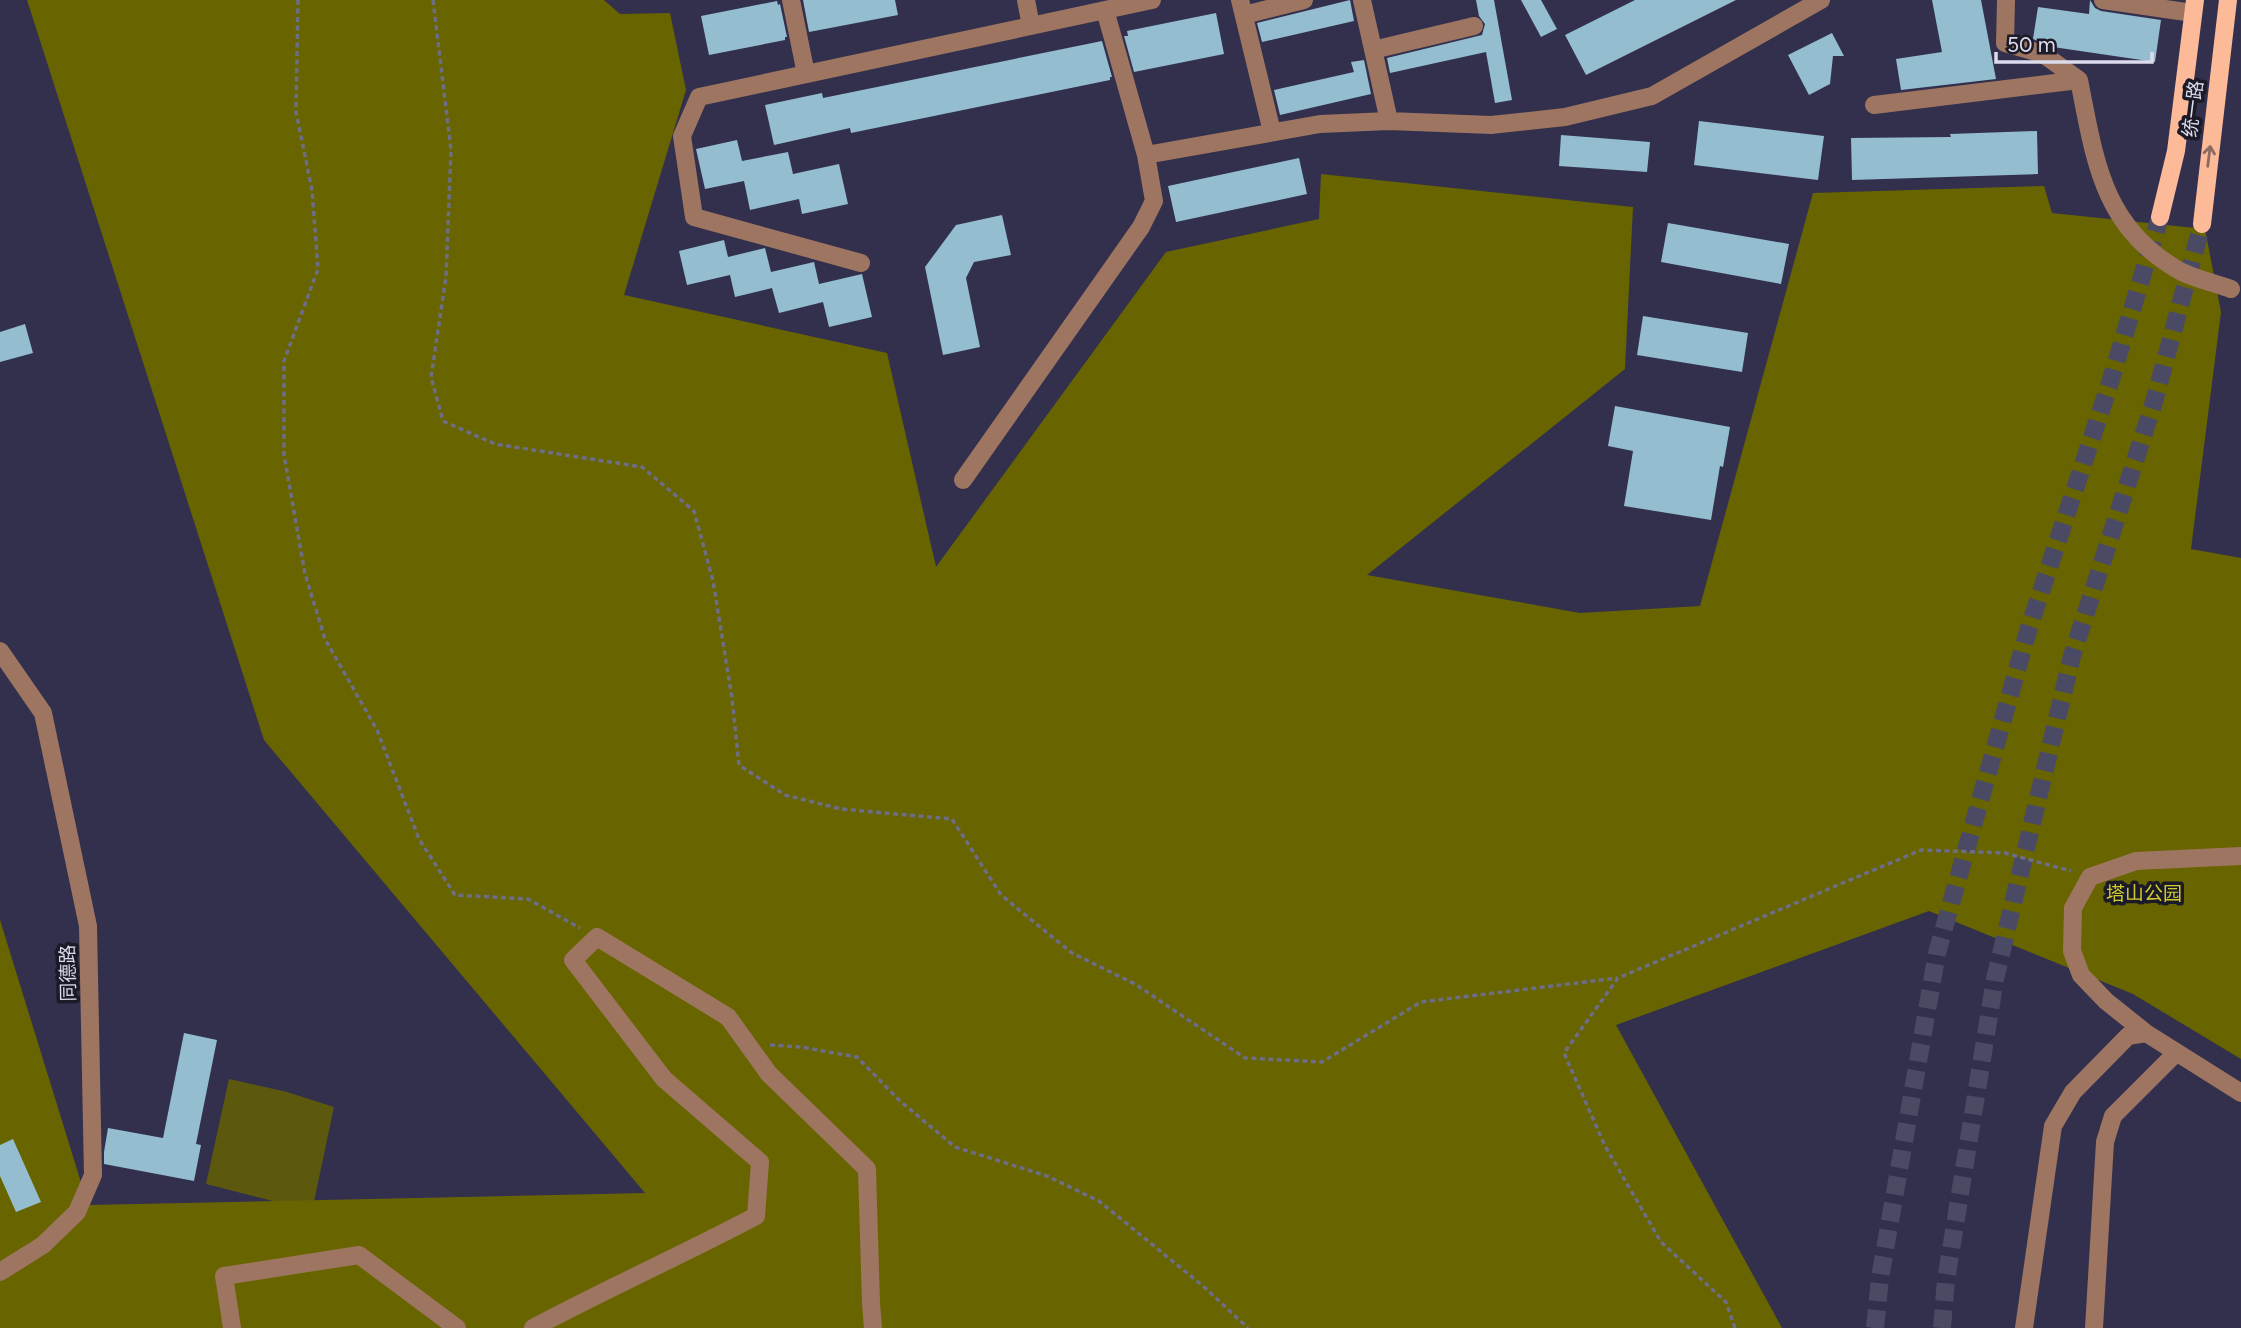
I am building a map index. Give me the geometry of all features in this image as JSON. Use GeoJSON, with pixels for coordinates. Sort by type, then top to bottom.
{"type":"FeatureCollection","features":[{"type":"Feature","properties":{"kind":"main road","name":"统一路"},"geometry":{"type":"LineString","coordinates":[[2202,224],[2228,0]]}},
{"type":"Feature","properties":{"kind":"main road","name":"统一路"},"geometry":{"type":"LineString","coordinates":[[2160,217],[2176,151],[2194,6]]}},
{"type":"Feature","properties":{"kind":"street"},"geometry":{"type":"LineString","coordinates":[[791,0],[806,74]]}},
{"type":"Feature","properties":{"kind":"street"},"geometry":{"type":"LineString","coordinates":[[1026,0],[1031,26]]}},
{"type":"Feature","properties":{"kind":"street"},"geometry":{"type":"LineString","coordinates":[[861,263],[694,217],[682,136],[699,97],[1152,0]]}},
{"type":"Feature","properties":{"kind":"street"},"geometry":{"type":"LineString","coordinates":[[1272,132],[1242,7],[1304,0]]}},
{"type":"Feature","properties":{"kind":"street"},"geometry":{"type":"LineString","coordinates":[[1362,0],[1390,121]]}},
{"type":"Feature","properties":{"kind":"street"},"geometry":{"type":"LineString","coordinates":[[1146,155],[1320,124],[1390,121],[1491,125],[1565,117],[1652,96],[1821,0]]}},
{"type":"Feature","properties":{"kind":"street"},"geometry":{"type":"LineString","coordinates":[[2006,0],[2005,43],[2043,54],[2079,80],[2095,159],[2110,199],[2135,239],[2181,272],[2231,289]]}},
{"type":"Feature","properties":{"kind":"street"},"geometry":{"type":"LineString","coordinates":[[2104,0],[2194,6]]}},
{"type":"Feature","properties":{"kind":"street"},"geometry":{"type":"LineString","coordinates":[[963,480],[1141,227],[1154,201],[1146,155],[1105,10]]}},
{"type":"Feature","properties":{"kind":"street"},"geometry":{"type":"LineString","coordinates":[[1373,50],[1474,26]]}},
{"type":"Feature","properties":{"kind":"street"},"geometry":{"type":"LineString","coordinates":[[1874,105],[2079,80]]}},
{"type":"Feature","properties":{"kind":"street","name":"同德路"},"geometry":{"type":"LineString","coordinates":[[0,651],[43,713],[88,926],[93,1175],[77,1212],[43,1245],[0,1272]]}},
{"type":"Feature","properties":{"kind":"street"},"geometry":{"type":"LineString","coordinates":[[2241,856],[2137,861],[2090,877],[2073,908],[2072,951],[2081,975],[2106,1001],[2146,1033],[2241,1093]]}},
{"type":"Feature","properties":{"kind":"street"},"geometry":{"type":"LineString","coordinates":[[533,1328],[579,1303],[691,1251],[756,1216],[760,1162],[664,1079],[573,960],[597,937],[728,1017],[769,1074],[867,1168],[873,1328]]}},
{"type":"Feature","properties":{"kind":"street"},"geometry":{"type":"LineString","coordinates":[[2024,1328],[2053,1126],[2073,1092],[2128,1036],[2146,1033]]}},
{"type":"Feature","properties":{"kind":"street"},"geometry":{"type":"LineString","coordinates":[[2094,1328],[2105,1142],[2113,1116],[2176,1053]]}},
{"type":"Feature","properties":{"kind":"street"},"geometry":{"type":"LineString","coordinates":[[232,1328],[224,1276],[359,1255],[457,1328]]}},
{"type":"Feature","properties":{"kind":"path"},"geometry":{"type":"LineString","coordinates":[[298,0],[296,112],[312,190],[318,268],[284,361],[284,455],[305,574],[325,639],[377,730],[419,839],[454,895],[528,900],[597,937]]}},
{"type":"Feature","properties":{"kind":"path"},"geometry":{"type":"LineString","coordinates":[[433,0],[452,150],[446,277],[430,377],[443,421],[495,444],[642,467],[694,511],[713,581],[732,698],[739,765],[785,794],[841,809],[952,819],[1001,895],[1072,953],[1135,984],[1245,1058],[1322,1062],[1421,1002],[1618,978],[1921,850],[2005,853],[2090,877]]}},
{"type":"Feature","properties":{"kind":"path"},"geometry":{"type":"LineString","coordinates":[[1618,978],[1564,1053],[1605,1146],[1661,1242],[1726,1302],[1735,1328]]}},
{"type":"Feature","properties":{"kind":"path"},"geometry":{"type":"LineString","coordinates":[[747,1043],[801,1047],[857,1057],[900,1101],[955,1147],[1047,1176],[1099,1201],[1203,1286],[1248,1328]]}},
{"type":"Feature","properties":{"kind":"shaded area"},"geometry":{"type":"Polygon","coordinates":[[[229,1079],[287,1092],[334,1107],[312,1211],[206,1184],[229,1079]]]}},
{"type":"Feature","properties":{"kind":"green space","name":"塔山公园"},"geometry":{"type":"Polygon","coordinates":[[[27,0],[604,0],[620,14],[670,13],[686,90],[624,295],[887,353],[936,567],[1166,252],[1319,219],[1321,174],[1633,207],[1625,369],[1367,575],[1580,613],[1700,606],[1813,193],[2044,186],[2052,213],[2205,229],[2221,312],[2191,549],[2241,558],[2241,1059],[2133,994],[1929,911],[1616,1025],[1782,1328],[0,1328],[0,920],[88,1205],[645,1193],[264,740],[27,0]]]}},
{"type":"Feature","properties":{"kind":"building"},"geometry":{"type":"Polygon","coordinates":[[[803,0],[895,0],[898,15],[809,32],[803,0]]]}},
{"type":"Feature","properties":{"kind":"building"},"geometry":{"type":"Polygon","coordinates":[[[1350,0],[1354,21],[1262,42],[1257,23],[1350,0]]]}},
{"type":"Feature","properties":{"kind":"building"},"geometry":{"type":"Polygon","coordinates":[[[1476,0],[1494,0],[1512,100],[1495,103],[1486,52],[1390,73],[1387,58],[1482,35],[1485,24],[1479,16],[1476,0]]]}},
{"type":"Feature","properties":{"kind":"building"},"geometry":{"type":"Polygon","coordinates":[[[1521,0],[1541,0],[1557,29],[1541,37],[1521,0]]]}},
{"type":"Feature","properties":{"kind":"building"},"geometry":{"type":"Polygon","coordinates":[[[1635,0],[1736,0],[1586,75],[1565,35],[1635,0]]]}},
{"type":"Feature","properties":{"kind":"building"},"geometry":{"type":"Polygon","coordinates":[[[1932,0],[1981,0],[1996,79],[1901,90],[1896,59],[1942,52],[1932,0]]]}},
{"type":"Feature","properties":{"kind":"building"},"geometry":{"type":"Polygon","coordinates":[[[2090,0],[2095,8],[2101,11],[2161,20],[2155,62],[2053,47],[2033,39],[2038,7],[2089,14],[2090,0]]]}},
{"type":"Feature","properties":{"kind":"building"},"geometry":{"type":"Polygon","coordinates":[[[777,1],[787,37],[785,40],[709,55],[701,16],[777,1]]]}},
{"type":"Feature","properties":{"kind":"building"},"geometry":{"type":"Polygon","coordinates":[[[1216,13],[1224,54],[1134,72],[1124,36],[1128,36],[1127,31],[1216,13]]]}},
{"type":"Feature","properties":{"kind":"building"},"geometry":{"type":"Polygon","coordinates":[[[1832,33],[1844,56],[1833,56],[1830,84],[1809,95],[1788,55],[1832,33]]]}},
{"type":"Feature","properties":{"kind":"building"},"geometry":{"type":"Polygon","coordinates":[[[1102,41],[1112,77],[1110,80],[851,133],[850,128],[774,145],[765,105],[822,93],[823,98],[1102,41]]]}},
{"type":"Feature","properties":{"kind":"building"},"geometry":{"type":"Polygon","coordinates":[[[1364,60],[1371,94],[1280,115],[1274,90],[1354,72],[1351,62],[1364,60]]]}},
{"type":"Feature","properties":{"kind":"building"},"geometry":{"type":"Polygon","coordinates":[[[1699,121],[1824,136],[1818,180],[1694,165],[1699,121]]]}},
{"type":"Feature","properties":{"kind":"building"},"geometry":{"type":"Polygon","coordinates":[[[2037,131],[2038,174],[1852,180],[1851,138],[1951,137],[1950,134],[2037,131]]]}},
{"type":"Feature","properties":{"kind":"building"},"geometry":{"type":"Polygon","coordinates":[[[1561,135],[1650,142],[1647,172],[1559,166],[1561,135]]]}},
{"type":"Feature","properties":{"kind":"building"},"geometry":{"type":"Polygon","coordinates":[[[737,140],[742,161],[788,152],[793,174],[839,164],[848,204],[802,214],[799,199],[750,210],[744,181],[705,189],[696,149],[737,140]]]}},
{"type":"Feature","properties":{"kind":"building"},"geometry":{"type":"Polygon","coordinates":[[[1299,158],[1307,194],[1176,222],[1168,186],[1299,158]]]}},
{"type":"Feature","properties":{"kind":"building"},"geometry":{"type":"Polygon","coordinates":[[[1002,215],[1011,255],[974,262],[966,278],[980,347],[943,355],[925,267],[956,225],[1002,215]]]}},
{"type":"Feature","properties":{"kind":"building"},"geometry":{"type":"Polygon","coordinates":[[[1668,223],[1789,244],[1781,284],[1661,262],[1668,223]]]}},
{"type":"Feature","properties":{"kind":"building"},"geometry":{"type":"Polygon","coordinates":[[[724,240],[728,257],[765,248],[771,272],[814,262],[819,284],[862,274],[872,317],[829,327],[823,302],[779,313],[772,288],[735,297],[730,275],[687,285],[679,251],[724,240]]]}},
{"type":"Feature","properties":{"kind":"building"},"geometry":{"type":"Polygon","coordinates":[[[1643,316],[1748,333],[1742,372],[1637,355],[1643,316]]]}},
{"type":"Feature","properties":{"kind":"building"},"geometry":{"type":"Polygon","coordinates":[[[25,324],[33,353],[0,362],[0,332],[25,324]]]}},
{"type":"Feature","properties":{"kind":"building"},"geometry":{"type":"Polygon","coordinates":[[[1615,406],[1730,427],[1711,520],[1624,506],[1633,451],[1608,446],[1615,406]]]}},
{"type":"Feature","properties":{"kind":"building"},"geometry":{"type":"Polygon","coordinates":[[[184,1033],[217,1040],[196,1144],[201,1145],[194,1181],[104,1164],[108,1128],[163,1138],[184,1033]]]}},
{"type":"Feature","properties":{"kind":"building"},"geometry":{"type":"Polygon","coordinates":[[[13,1139],[41,1202],[16,1212],[0,1176],[0,1145],[13,1139]]]}},
{"type":"Feature","properties":{"kind":"tunnel"},"geometry":{"type":"LineString","coordinates":[[1875,1328],[1880,1278],[1937,953],[2028,631],[2109,386],[2160,217]]}},
{"type":"Feature","properties":{"kind":"tunnel"},"geometry":{"type":"LineString","coordinates":[[1942,1328],[1946,1280],[1995,979],[2072,656],[2154,402],[2202,224]]}}]}
